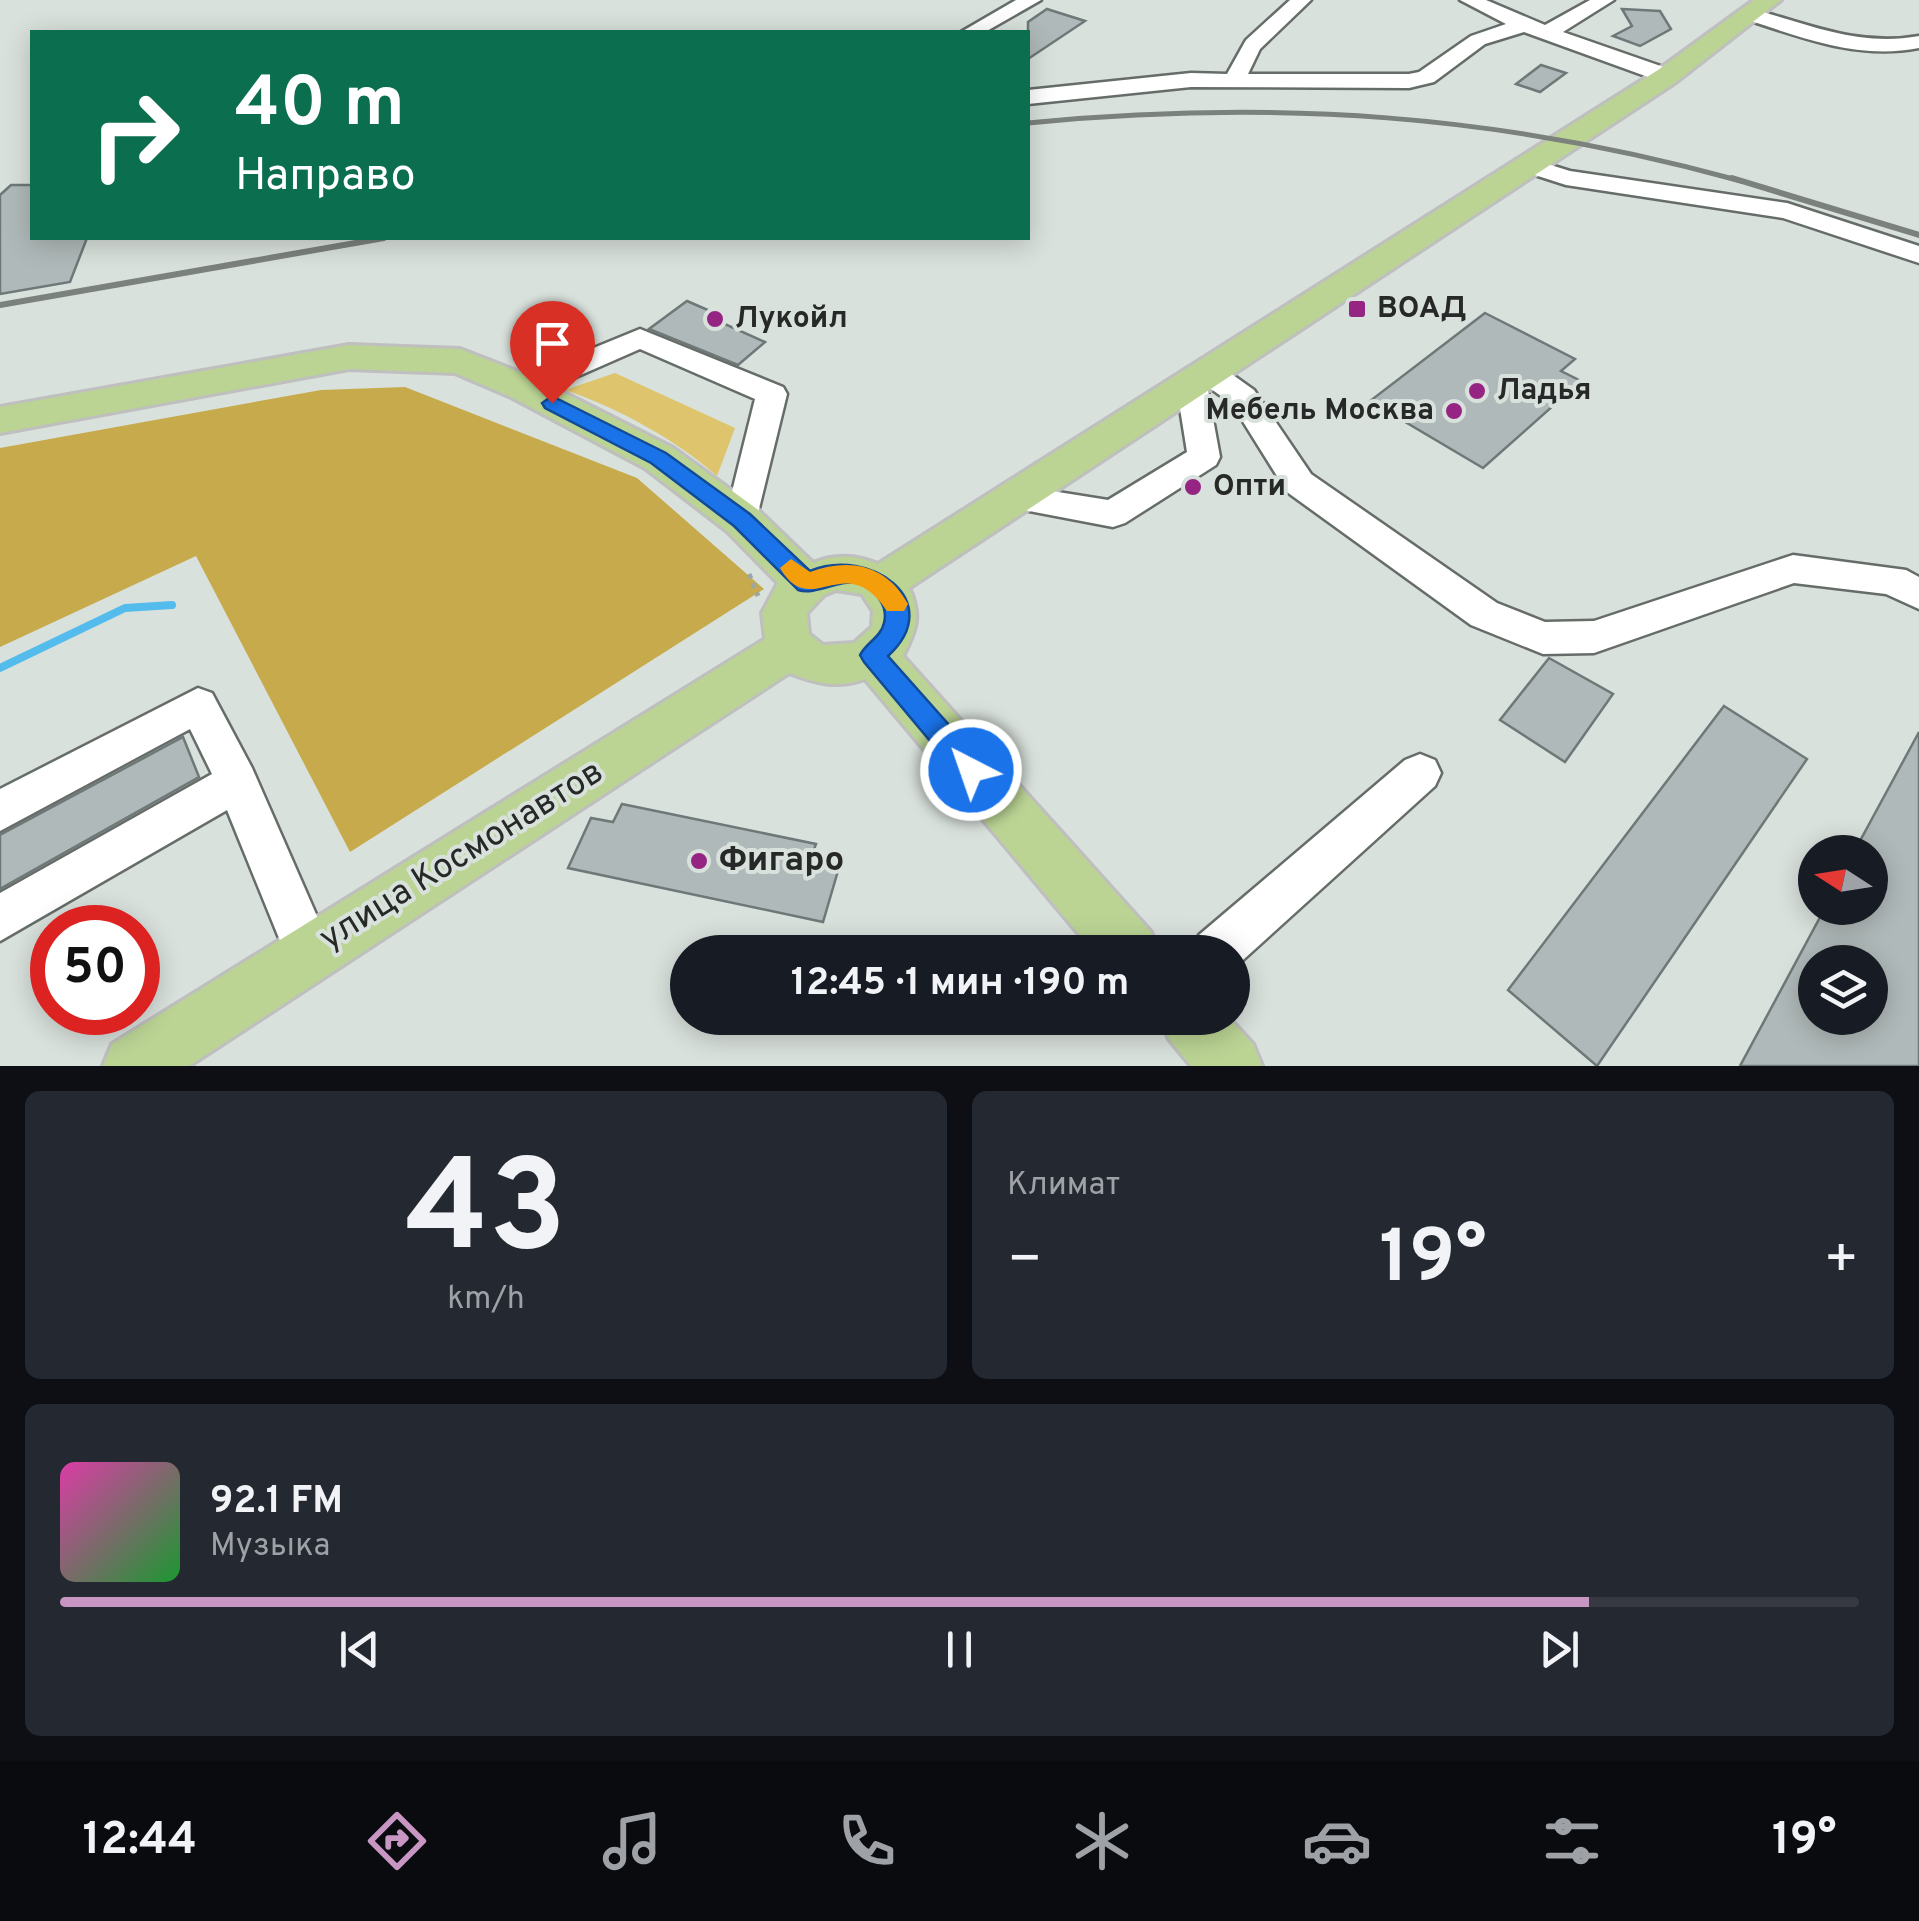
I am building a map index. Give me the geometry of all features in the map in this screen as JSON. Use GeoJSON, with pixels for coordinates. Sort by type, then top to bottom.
{"type":"FeatureCollection","features":[{"type":"Feature","properties":{"kind":"main road"},"geometry":{"type":"LineString","coordinates":[[881,584],[1667,76],[1760,8]]}},
{"type":"Feature","properties":{"kind":"main road"},"geometry":{"type":"LineString","coordinates":[[0,420],[350,357],[460,361],[524,388],[658,458],[742,520],[806,583]]}},
{"type":"Feature","properties":{"kind":"main road"},"geometry":{"type":"LineString","coordinates":[[846,572],[881,584],[894,601],[897,620],[890,639],[872,655],[856,662],[830,665],[807,659],[776,625],[783,630],[783,614],[793,594],[806,583],[846,572]]}},
{"type":"Feature","properties":{"kind":"main road","name":"улица Космонавтов"},"geometry":{"type":"LineString","coordinates":[[134,1066],[309,953],[776,625]]}},
{"type":"Feature","properties":{"kind":"main road"},"geometry":{"type":"LineString","coordinates":[[872,655],[1116,935]]}},
{"type":"Feature","properties":{"kind":"main road"},"geometry":{"type":"LineString","coordinates":[[1204,1035],[1230,1066]]}},
{"type":"Feature","properties":{"kind":"street"},"geometry":{"type":"LineString","coordinates":[[975,30],[1030,0]]}},
{"type":"Feature","properties":{"kind":"street"},"geometry":{"type":"LineString","coordinates":[[1236,78],[1239,63],[1250,49],[1301,0]]}},
{"type":"Feature","properties":{"kind":"street"},"geometry":{"type":"LineString","coordinates":[[1470,0],[1524,25],[1667,76]]}},
{"type":"Feature","properties":{"kind":"street"},"geometry":{"type":"LineString","coordinates":[[1546,33],[1604,0]]}},
{"type":"Feature","properties":{"kind":"street"},"geometry":{"type":"LineString","coordinates":[[1760,8],[1849,44],[1888,48],[1919,42]]}},
{"type":"Feature","properties":{"kind":"street"},"geometry":{"type":"LineString","coordinates":[[1030,97],[1134,84],[1236,78],[1408,81],[1426,77],[1478,40],[1524,25]]}},
{"type":"Feature","properties":{"kind":"street"},"geometry":{"type":"LineString","coordinates":[[1528,165],[1566,178],[1788,211],[1919,255]]}},
{"type":"Feature","properties":{"kind":"street"},"geometry":{"type":"LineString","coordinates":[[524,388],[640,338],[772,394],[742,520]]}},
{"type":"Feature","properties":{"kind":"street"},"geometry":{"type":"LineString","coordinates":[[1015,497],[1113,514],[1204,457],[1199,378],[1243,396],[1298,483],[1484,614],[1543,638],[1594,637],[1792,569],[1893,580],[1919,594]]}},
{"type":"Feature","properties":{"kind":"street"},"geometry":{"type":"LineString","coordinates":[[0,811],[198,705],[237,782],[309,953]]}},
{"type":"Feature","properties":{"kind":"street"},"geometry":{"type":"LineString","coordinates":[[1235,935],[1420,773]]}},
{"type":"Feature","properties":{"kind":"street"},"geometry":{"type":"LineString","coordinates":[[0,918],[237,782]]}},
{"type":"Feature","properties":{"kind":"path"},"geometry":{"type":"LineString","coordinates":[[745,563],[776,625]]}},
{"type":"Feature","properties":{"kind":"shaded area"},"geometry":{"type":"Polygon","coordinates":[[[615,373],[735,428],[717,476],[645,426],[565,390],[615,373]]]}},
{"type":"Feature","properties":{"kind":"shaded area"},"geometry":{"type":"Polygon","coordinates":[[[405,387],[637,478],[764,589],[350,852],[196,556],[0,647],[0,448],[321,390],[405,387]]]}},
{"type":"Feature","properties":{"kind":"building"},"geometry":{"type":"Polygon","coordinates":[[[1047,9],[1085,21],[1030,58],[1028,22],[1047,9]]]}},
{"type":"Feature","properties":{"kind":"building"},"geometry":{"type":"Polygon","coordinates":[[[1622,9],[1660,11],[1671,29],[1640,46],[1613,36],[1632,26],[1622,9]]]}},
{"type":"Feature","properties":{"kind":"building"},"geometry":{"type":"Polygon","coordinates":[[[1541,65],[1566,73],[1540,92],[1516,84],[1541,65]]]}},
{"type":"Feature","properties":{"kind":"building"},"geometry":{"type":"Polygon","coordinates":[[[11,185],[30,185],[30,240],[86,240],[70,282],[0,294],[0,195],[11,185]]]}},
{"type":"Feature","properties":{"kind":"building"},"geometry":{"type":"Polygon","coordinates":[[[687,301],[724,317],[718,321],[765,342],[738,365],[649,329],[687,301]]]}},
{"type":"Feature","properties":{"kind":"building","name":"Ладья"},"geometry":{"type":"Polygon","coordinates":[[[1485,313],[1575,359],[1561,371],[1581,381],[1483,468],[1370,401],[1485,313]]]}},
{"type":"Feature","properties":{"kind":"building"},"geometry":{"type":"Polygon","coordinates":[[[1549,658],[1613,694],[1565,762],[1500,720],[1549,658]]]}},
{"type":"Feature","properties":{"kind":"building"},"geometry":{"type":"Polygon","coordinates":[[[1724,706],[1807,759],[1597,1066],[1508,990],[1724,706]]]}},
{"type":"Feature","properties":{"kind":"building"},"geometry":{"type":"Polygon","coordinates":[[[1919,732],[1919,1066],[1740,1066],[1798,958],[1798,1035],[1888,1035],[1888,945],[1805,945],[1816,925],[1888,925],[1888,835],[1863,835],[1919,732]]]}},
{"type":"Feature","properties":{"kind":"building"},"geometry":{"type":"Polygon","coordinates":[[[183,737],[199,777],[0,889],[0,835],[183,737]]]}},
{"type":"Feature","properties":{"kind":"building","name":"Фигаро"},"geometry":{"type":"Polygon","coordinates":[[[622,804],[816,844],[811,858],[840,864],[823,922],[568,868],[591,818],[613,822],[622,804]]]}},
{"type":"Feature","properties":{"kind":"waterway"},"geometry":{"type":"LineString","coordinates":[[0,668],[125,608],[172,605]]}},
{"type":"Feature","properties":{"kind":"railway"},"geometry":{"type":"LineString","coordinates":[[1030,123],[1210,113],[1387,118],[1563,140],[1741,181]]}},
{"type":"Feature","properties":{"kind":"railway"},"geometry":{"type":"LineString","coordinates":[[1732,178],[1919,235]]}},
{"type":"Feature","properties":{"kind":"railway"},"geometry":{"type":"LineString","coordinates":[[0,305],[373,240]]}},
{"type":"Feature","properties":{"kind":"slow traffic"},"geometry":{"type":"LineString","coordinates":[[791,568],[806,583],[832,573],[863,575],[883,585],[896,604]]}},
{"type":"Feature","properties":{"kind":"place","name":"ВОАД"},"geometry":{"type":"Point","coordinates":[1357,309]}},
{"type":"Feature","properties":{"kind":"place","name":"Лукойл"},"geometry":{"type":"Point","coordinates":[715,319]}},
{"type":"Feature","properties":{"kind":"place","name":"Ладья"},"geometry":{"type":"Point","coordinates":[1477,391]}},
{"type":"Feature","properties":{"kind":"place","name":"Мебель Москва"},"geometry":{"type":"Point","coordinates":[1454,411]}},
{"type":"Feature","properties":{"kind":"place","name":"Опти"},"geometry":{"type":"Point","coordinates":[1193,487]}},
{"type":"Feature","properties":{"kind":"place","name":"Фигаро"},"geometry":{"type":"Point","coordinates":[699,861]}},
{"type":"Feature","properties":{"kind":"route"},"geometry":{"type":"LineString","coordinates":[[552,403],[658,458],[742,520],[806,583],[846,572],[883,585],[897,608],[896,628],[872,655],[971,770]]}}]}
